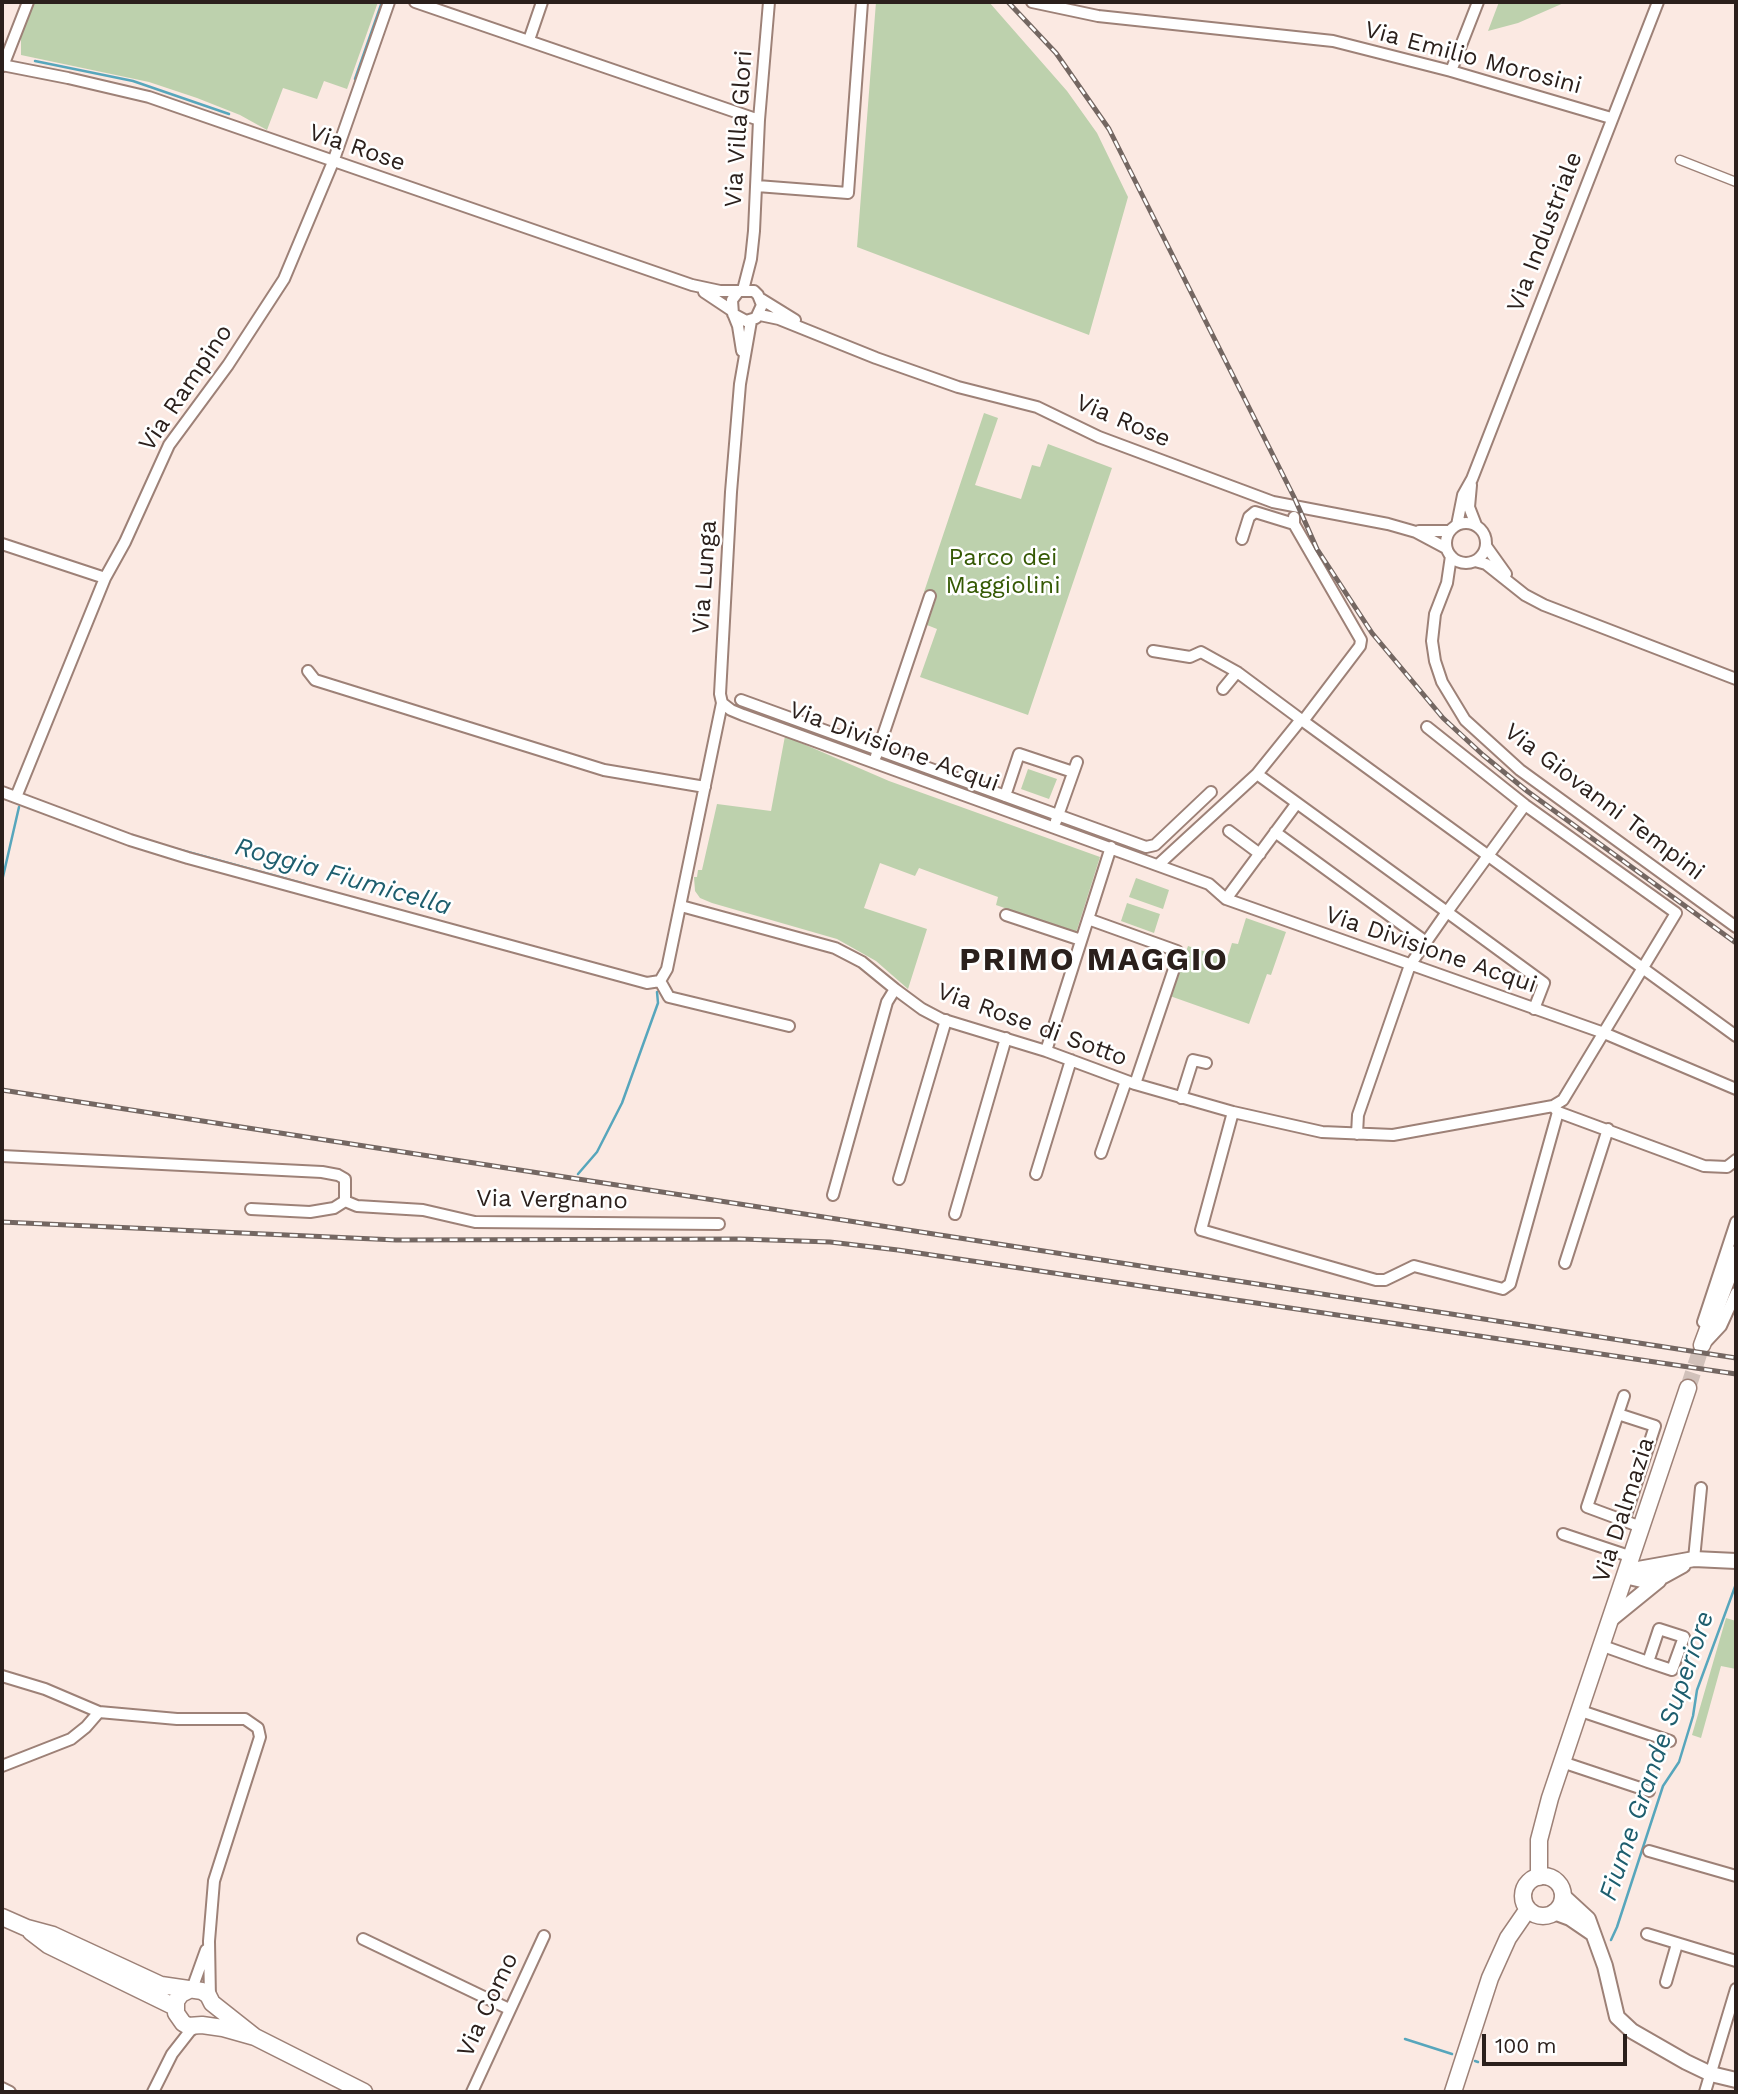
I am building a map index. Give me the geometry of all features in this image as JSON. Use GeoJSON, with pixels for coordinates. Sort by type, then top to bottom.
{"type":"FeatureCollection","features":[{"type":"Feature","properties":{"kind":"main road"},"geometry":{"type":"LineString","coordinates":[[1702,1345],[1736,1254]]}},
{"type":"Feature","properties":{"kind":"main road","name":"Via Dalmazia"},"geometry":{"type":"LineString","coordinates":[[1539,1877],[1539,1840],[1544,1819],[1688,1388]]}},
{"type":"Feature","properties":{"kind":"main road"},"geometry":{"type":"LineString","coordinates":[[1539,1877],[1556,1881],[1563,1896],[1554,1912],[1541,1915],[1528,1909],[1523,1898],[1524,1889],[1539,1877]]}},
{"type":"Feature","properties":{"kind":"main road"},"geometry":{"type":"LineString","coordinates":[[1453,2092],[1490,1978],[1508,1938],[1528,1909]]}},
{"type":"Feature","properties":{"kind":"main road"},"geometry":{"type":"LineString","coordinates":[[2,1917],[52,1935],[162,1985],[202,1991],[255,2038],[364,2092]]}},
{"type":"Feature","properties":{"kind":"main road"},"geometry":{"type":"LineString","coordinates":[[27,1928],[48,1945],[177,2013],[188,2026],[255,2038]]}},
{"type":"Feature","properties":{"kind":"main road"},"geometry":{"type":"LineString","coordinates":[[177,2013],[181,1994],[190,1989]]}},
{"type":"Feature","properties":{"kind":"main road"},"geometry":{"type":"LineString","coordinates":[[199,2026],[211,2015],[211,2001]]}},
{"type":"Feature","properties":{"kind":"street","name":"Via Rose"},"geometry":{"type":"LineString","coordinates":[[28,2],[3,65],[149,97],[692,285],[720,291],[741,291]]}},
{"type":"Feature","properties":{"kind":"street","name":"Via Rampino"},"geometry":{"type":"LineString","coordinates":[[16,797],[105,578],[125,542],[169,445],[228,365],[284,279],[333,162],[389,2]]}},
{"type":"Feature","properties":{"kind":"street"},"geometry":{"type":"LineString","coordinates":[[415,2],[759,120]]}},
{"type":"Feature","properties":{"kind":"street"},"geometry":{"type":"LineString","coordinates":[[529,40],[542,2]]}},
{"type":"Feature","properties":{"kind":"street","name":"Via Villa Glori"},"geometry":{"type":"LineString","coordinates":[[741,291],[751,259],[769,2]]}},
{"type":"Feature","properties":{"kind":"street"},"geometry":{"type":"LineString","coordinates":[[757,186],[848,193],[862,2]]}},
{"type":"Feature","properties":{"kind":"street","name":"Via Emilio Morosini"},"geometry":{"type":"LineString","coordinates":[[1032,2],[1098,16],[1314,38],[1451,71],[1611,118]]}},
{"type":"Feature","properties":{"kind":"street"},"geometry":{"type":"LineString","coordinates":[[1451,71],[1478,2]]}},
{"type":"Feature","properties":{"kind":"street","name":"Via Industriale"},"geometry":{"type":"LineString","coordinates":[[1453,528],[1463,495],[1472,479],[1658,2]]}},
{"type":"Feature","properties":{"kind":"street"},"geometry":{"type":"LineString","coordinates":[[1680,160],[1736,182]]}},
{"type":"Feature","properties":{"kind":"street","name":"Via Villa Glori"},"geometry":{"type":"LineString","coordinates":[[751,259],[760,297]]}},
{"type":"Feature","properties":{"kind":"street","name":"Via Rose"},"geometry":{"type":"LineString","coordinates":[[692,285],[732,312]]}},
{"type":"Feature","properties":{"kind":"street"},"geometry":{"type":"LineString","coordinates":[[741,291],[760,297],[762,305],[755,318],[741,321],[732,312],[732,300],[741,291]]}},
{"type":"Feature","properties":{"kind":"street","name":"Via Rose"},"geometry":{"type":"LineString","coordinates":[[760,297],[818,334]]}},
{"type":"Feature","properties":{"kind":"street","name":"Via Lunga"},"geometry":{"type":"LineString","coordinates":[[660,981],[667,969],[722,703],[722,643],[742,368],[741,339],[732,312]]}},
{"type":"Feature","properties":{"kind":"street","name":"Via Rose"},"geometry":{"type":"LineString","coordinates":[[755,318],[772,317],[958,387],[1037,407],[1099,437],[1273,502],[1416,531],[1453,528]]}},
{"type":"Feature","properties":{"kind":"street","name":"Via Lunga"},"geometry":{"type":"LineString","coordinates":[[742,368],[755,318]]}},
{"type":"Feature","properties":{"kind":"street","name":"Via Industriale"},"geometry":{"type":"LineString","coordinates":[[1472,479],[1469,507],[1476,525]]}},
{"type":"Feature","properties":{"kind":"street"},"geometry":{"type":"LineString","coordinates":[[1158,865],[1257,774],[1299,722],[1303,721],[1360,646],[1360,636],[1294,520],[1255,512],[1250,517],[1242,538]]}},
{"type":"Feature","properties":{"kind":"street"},"geometry":{"type":"LineString","coordinates":[[1518,590],[1486,546],[1484,534],[1476,525],[1463,523],[1453,528],[1446,539],[1449,552],[1456,560],[1494,569],[1518,590],[1544,605],[1736,679]]}},
{"type":"Feature","properties":{"kind":"street","name":"Via Rose"},"geometry":{"type":"LineString","coordinates":[[1416,531],[1449,552]]}},
{"type":"Feature","properties":{"kind":"street"},"geometry":{"type":"LineString","coordinates":[[2,544],[105,578]]}},
{"type":"Feature","properties":{"kind":"street"},"geometry":{"type":"LineString","coordinates":[[1471,562],[1484,552],[1486,546]]}},
{"type":"Feature","properties":{"kind":"street","name":"Via Giovanni Tempini"},"geometry":{"type":"LineString","coordinates":[[1449,552],[1447,583],[1435,614],[1432,642],[1435,661],[1443,682],[1465,720],[1520,770],[1736,927]]}},
{"type":"Feature","properties":{"kind":"street","name":"Via Giovanni Tempini"},"geometry":{"type":"LineString","coordinates":[[1447,583],[1471,562]]}},
{"type":"Feature","properties":{"kind":"street"},"geometry":{"type":"LineString","coordinates":[[874,762],[930,596]]}},
{"type":"Feature","properties":{"kind":"street"},"geometry":{"type":"LineString","coordinates":[[1153,651],[1190,657],[1201,652],[1237,671],[1736,1036]]}},
{"type":"Feature","properties":{"kind":"street"},"geometry":{"type":"LineString","coordinates":[[308,671],[315,680],[604,770],[705,787]]}},
{"type":"Feature","properties":{"kind":"street"},"geometry":{"type":"LineString","coordinates":[[1223,689],[1237,671]]}},
{"type":"Feature","properties":{"kind":"street","name":"Via Divisione Acqui"},"geometry":{"type":"LineString","coordinates":[[741,700],[1151,847],[1211,792]]}},
{"type":"Feature","properties":{"kind":"street","name":"Via Divisione Acqui"},"geometry":{"type":"LineString","coordinates":[[722,703],[731,710],[1209,884],[1226,899],[1604,1032],[1736,1089]]}},
{"type":"Feature","properties":{"kind":"street"},"geometry":{"type":"LineString","coordinates":[[1233,1112],[1201,1230],[1376,1280],[1385,1280],[1414,1266],[1503,1289],[1510,1284],[1556,1109],[1676,913],[1525,805],[1427,727]]}},
{"type":"Feature","properties":{"kind":"street","name":"Via Divisione Acqui"},"geometry":{"type":"LineString","coordinates":[[1005,796],[1020,754],[1075,767],[1054,827]]}},
{"type":"Feature","properties":{"kind":"street"},"geometry":{"type":"LineString","coordinates":[[1257,774],[1544,983],[1534,1009]]}},
{"type":"Feature","properties":{"kind":"street"},"geometry":{"type":"LineString","coordinates":[[2,792],[130,840],[188,858],[647,983],[660,981],[669,997],[789,1026]]}},
{"type":"Feature","properties":{"kind":"street"},"geometry":{"type":"LineString","coordinates":[[1226,899],[1297,803]]}},
{"type":"Feature","properties":{"kind":"street"},"geometry":{"type":"LineString","coordinates":[[1357,1134],[1358,1115],[1410,965],[1525,805]]}},
{"type":"Feature","properties":{"kind":"street"},"geometry":{"type":"LineString","coordinates":[[1190,812],[1203,824]]}},
{"type":"Feature","properties":{"kind":"street"},"geometry":{"type":"LineString","coordinates":[[1228,831],[1260,854]]}},
{"type":"Feature","properties":{"kind":"street"},"geometry":{"type":"LineString","coordinates":[[1275,832],[1426,942]]}},
{"type":"Feature","properties":{"kind":"street"},"geometry":{"type":"LineString","coordinates":[[1046,1051],[1088,919],[1119,837]]}},
{"type":"Feature","properties":{"kind":"street","name":"Via Rose di Sotto"},"geometry":{"type":"LineString","coordinates":[[681,906],[835,948],[862,962],[922,1009],[946,1020],[1046,1051],[1130,1082],[1233,1112],[1322,1132],[1393,1135],[1556,1109],[1704,1166],[1727,1167],[1736,1160]]}},
{"type":"Feature","properties":{"kind":"street"},"geometry":{"type":"LineString","coordinates":[[1006,915],[1081,940]]}},
{"type":"Feature","properties":{"kind":"street","name":"Via Rose di Sotto"},"geometry":{"type":"LineString","coordinates":[[1088,919],[1177,951],[1178,954],[1101,1153]]}},
{"type":"Feature","properties":{"kind":"street"},"geometry":{"type":"LineString","coordinates":[[833,1195],[887,1002],[895,989]]}},
{"type":"Feature","properties":{"kind":"street"},"geometry":{"type":"LineString","coordinates":[[899,1179],[946,1020]]}},
{"type":"Feature","properties":{"kind":"street"},"geometry":{"type":"LineString","coordinates":[[955,1214],[1006,1038]]}},
{"type":"Feature","properties":{"kind":"street"},"geometry":{"type":"LineString","coordinates":[[1036,1174],[1072,1060]]}},
{"type":"Feature","properties":{"kind":"street"},"geometry":{"type":"LineString","coordinates":[[1181,1098],[1192,1060],[1206,1063]]}},
{"type":"Feature","properties":{"kind":"street"},"geometry":{"type":"LineString","coordinates":[[1565,1263],[1608,1129]]}},
{"type":"Feature","properties":{"kind":"street"},"geometry":{"type":"LineString","coordinates":[[2,1156],[322,1172],[345,1179],[345,1201]]}},
{"type":"Feature","properties":{"kind":"street","name":"Via Vergnano"},"geometry":{"type":"LineString","coordinates":[[251,1209],[325,1211],[345,1201],[358,1206],[423,1210],[475,1222],[719,1224]]}},
{"type":"Feature","properties":{"kind":"street"},"geometry":{"type":"LineString","coordinates":[[1702,1345],[1703,1322],[1736,1222]]}},
{"type":"Feature","properties":{"kind":"street"},"geometry":{"type":"LineString","coordinates":[[1702,1345],[1721,1326],[1736,1293]]}},
{"type":"Feature","properties":{"kind":"street"},"geometry":{"type":"LineString","coordinates":[[1624,1396],[1587,1507],[1642,1527]]}},
{"type":"Feature","properties":{"kind":"street"},"geometry":{"type":"LineString","coordinates":[[1618,1414],[1655,1426],[1624,1521]]}},
{"type":"Feature","properties":{"kind":"street"},"geometry":{"type":"LineString","coordinates":[[1694,1559],[1701,1488]]}},
{"type":"Feature","properties":{"kind":"street"},"geometry":{"type":"LineString","coordinates":[[1563,1534],[1630,1562],[1676,1562],[1694,1559],[1736,1561]]}},
{"type":"Feature","properties":{"kind":"street"},"geometry":{"type":"LineString","coordinates":[[1630,1562],[1644,1557],[1676,1562]]}},
{"type":"Feature","properties":{"kind":"street"},"geometry":{"type":"LineString","coordinates":[[1630,1562],[1646,1581],[1662,1576],[1694,1559]]}},
{"type":"Feature","properties":{"kind":"street"},"geometry":{"type":"LineString","coordinates":[[1611,1619],[1662,1576]]}},
{"type":"Feature","properties":{"kind":"street"},"geometry":{"type":"LineString","coordinates":[[1603,1646],[1648,1662]]}},
{"type":"Feature","properties":{"kind":"street"},"geometry":{"type":"LineString","coordinates":[[2,1676],[45,1689],[99,1712],[177,1719],[245,1719],[258,1728],[260,1737],[214,1881],[209,1941],[211,2001]]}},
{"type":"Feature","properties":{"kind":"street"},"geometry":{"type":"LineString","coordinates":[[1581,1711],[1670,1741]]}},
{"type":"Feature","properties":{"kind":"street"},"geometry":{"type":"LineString","coordinates":[[2,1766],[71,1739],[99,1712]]}},
{"type":"Feature","properties":{"kind":"street"},"geometry":{"type":"LineString","coordinates":[[1562,1762],[1649,1791]]}},
{"type":"Feature","properties":{"kind":"street"},"geometry":{"type":"LineString","coordinates":[[1649,1851],[1736,1876]]}},
{"type":"Feature","properties":{"kind":"street"},"geometry":{"type":"LineString","coordinates":[[1563,1896],[1588,1919],[1605,1966],[1618,2017],[1632,2031],[1686,2062],[1711,2074],[1736,2081]]}},
{"type":"Feature","properties":{"kind":"street"},"geometry":{"type":"LineString","coordinates":[[1554,1912],[1570,1917],[1594,1934]]}},
{"type":"Feature","properties":{"kind":"street"},"geometry":{"type":"LineString","coordinates":[[1647,1934],[1736,1961]]}},
{"type":"Feature","properties":{"kind":"street","name":"Via Como"},"geometry":{"type":"LineString","coordinates":[[472,2092],[544,1936]]}},
{"type":"Feature","properties":{"kind":"street"},"geometry":{"type":"LineString","coordinates":[[363,1939],[509,2009]]}},
{"type":"Feature","properties":{"kind":"street"},"geometry":{"type":"LineString","coordinates":[[190,1989],[209,1941]]}},
{"type":"Feature","properties":{"kind":"street"},"geometry":{"type":"LineString","coordinates":[[1666,1982],[1678,1944]]}},
{"type":"Feature","properties":{"kind":"street"},"geometry":{"type":"LineString","coordinates":[[1705,2092],[1736,1989]]}},
{"type":"Feature","properties":{"kind":"street"},"geometry":{"type":"LineString","coordinates":[[153,2092],[179,2033],[177,2013]]}},
{"type":"Feature","properties":{"kind":"street"},"geometry":{"type":"LineString","coordinates":[[172,2054],[199,2026]]}},
{"type":"Feature","properties":{"kind":"street"},"geometry":{"type":"LineString","coordinates":[[2,2088],[10,2092]]}},
{"type":"Feature","properties":{"kind":"green space"},"geometry":{"type":"Polygon","coordinates":[[[31,2],[378,2],[347,89],[324,81],[317,99],[283,88],[267,130],[240,115],[149,82],[21,55],[21,35],[31,2]]]}},
{"type":"Feature","properties":{"kind":"green space"},"geometry":{"type":"Polygon","coordinates":[[[876,2],[989,2],[1067,91],[1097,133],[1128,197],[1089,335],[857,247],[876,2]]]}},
{"type":"Feature","properties":{"kind":"green space"},"geometry":{"type":"Polygon","coordinates":[[[1499,2],[1566,2],[1518,23],[1488,31],[1499,2]]]}},
{"type":"Feature","properties":{"kind":"green space","name":"Parco dei Maggiolini"},"geometry":{"type":"Polygon","coordinates":[[[984,413],[998,418],[975,485],[1021,499],[1032,465],[1040,467],[1048,444],[1112,468],[1028,715],[920,677],[937,629],[927,625],[937,596],[924,592],[984,413]]]}},
{"type":"Feature","properties":{"kind":"green space"},"geometry":{"type":"Polygon","coordinates":[[[785,736],[889,781],[1100,857],[1076,933],[996,905],[998,897],[919,868],[915,876],[880,863],[864,908],[927,929],[908,989],[876,961],[837,939],[700,898],[695,891],[694,877],[697,877],[698,870],[702,870],[717,804],[771,811],[785,736]]]}},
{"type":"Feature","properties":{"kind":"green space"},"geometry":{"type":"Polygon","coordinates":[[[1028,769],[1057,779],[1049,799],[1021,789],[1028,769]]]}},
{"type":"Feature","properties":{"kind":"green space"},"geometry":{"type":"Polygon","coordinates":[[[1136,878],[1169,890],[1163,909],[1129,897],[1136,878]]]}},
{"type":"Feature","properties":{"kind":"green space"},"geometry":{"type":"Polygon","coordinates":[[[1127,903],[1160,914],[1154,933],[1121,921],[1127,903]]]}},
{"type":"Feature","properties":{"kind":"green space"},"geometry":{"type":"Polygon","coordinates":[[[1246,918],[1286,932],[1271,975],[1267,974],[1249,1024],[1170,996],[1188,946],[1227,959],[1232,943],[1238,944],[1246,918]]]}},
{"type":"Feature","properties":{"kind":"green space"},"geometry":{"type":"Polygon","coordinates":[[[1726,1618],[1736,1621],[1736,1669],[1721,1666],[1701,1738],[1692,1735],[1726,1618]]]}},
{"type":"Feature","properties":{"kind":"waterway","name":"Roggia Fiumicella"},"geometry":{"type":"LineString","coordinates":[[355,79],[382,2]]}},
{"type":"Feature","properties":{"kind":"waterway","name":"Roggia Fiumicella"},"geometry":{"type":"LineString","coordinates":[[35,61],[133,81],[229,114]]}},
{"type":"Feature","properties":{"kind":"waterway","name":"Roggia Fiumicella"},"geometry":{"type":"LineString","coordinates":[[2,881],[19,807]]}},
{"type":"Feature","properties":{"kind":"waterway","name":"Roggia Fiumicella"},"geometry":{"type":"LineString","coordinates":[[166,846],[305,884]]}},
{"type":"Feature","properties":{"kind":"waterway","name":"Roggia Fiumicella"},"geometry":{"type":"LineString","coordinates":[[578,1174],[597,1152],[622,1103],[658,1003],[657,992]]}},
{"type":"Feature","properties":{"kind":"waterway","name":"Fiume Grande Superiore"},"geometry":{"type":"LineString","coordinates":[[1611,1940],[1663,1786],[1679,1762],[1693,1716],[1697,1690],[1736,1584]]}},
{"type":"Feature","properties":{"kind":"waterway"},"geometry":{"type":"LineString","coordinates":[[1405,2039],[1452,2054]]}},
{"type":"Feature","properties":{"kind":"tunnel"},"geometry":{"type":"LineString","coordinates":[[1688,1388],[1702,1345]]}},
{"type":"Feature","properties":{"kind":"railway"},"geometry":{"type":"LineString","coordinates":[[1008,2],[1056,53],[1109,129],[1294,497],[1317,549],[1372,633],[1443,718],[1483,755],[1527,791],[1736,943]]}},
{"type":"Feature","properties":{"kind":"railway"},"geometry":{"type":"LineString","coordinates":[[2,1090],[1736,1358]]}},
{"type":"Feature","properties":{"kind":"railway"},"geometry":{"type":"LineString","coordinates":[[2,1222],[396,1240],[740,1239],[830,1242],[1736,1374]]}},
{"type":"Feature","properties":{"kind":"district","name":"PRIMO MAGGIO"},"geometry":{"type":"Point","coordinates":[1094,961]}}]}
